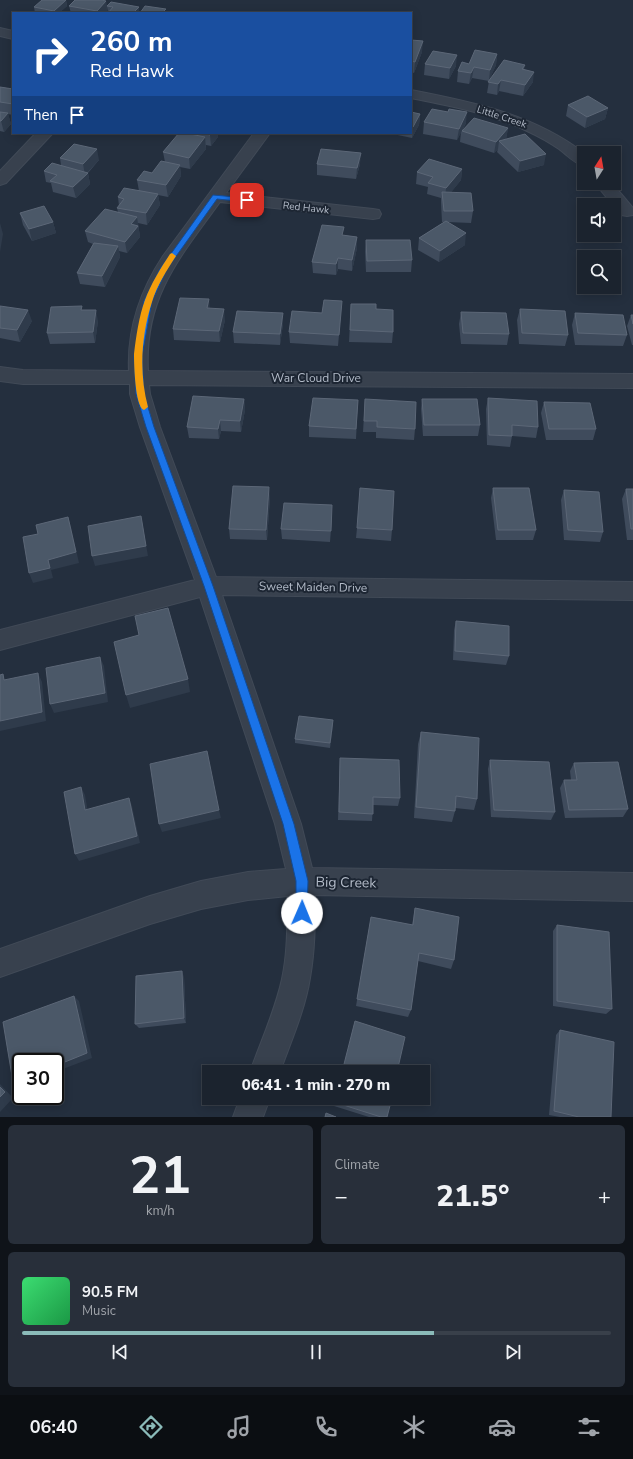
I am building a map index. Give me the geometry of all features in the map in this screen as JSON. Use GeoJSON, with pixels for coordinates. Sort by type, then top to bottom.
{"type":"FeatureCollection","features":[{"type":"Feature","properties":{"kind":"street"},"geometry":{"type":"LineString","coordinates":[[0,32],[12,34]]}},
{"type":"Feature","properties":{"kind":"street","name":"Little Creek"},"geometry":{"type":"LineString","coordinates":[[412,94],[481,108],[514,118],[546,133],[577,155]]}},
{"type":"Feature","properties":{"kind":"street"},"geometry":{"type":"LineString","coordinates":[[0,180],[44,134]]}},
{"type":"Feature","properties":{"kind":"street"},"geometry":{"type":"LineString","coordinates":[[261,134],[169,260],[159,277],[148,301],[138,356],[140,394],[150,427],[208,586],[288,824],[302,881],[301,945],[296,980],[286,1014],[268,1065]]}},
{"type":"Feature","properties":{"kind":"street"},"geometry":{"type":"LineString","coordinates":[[609,190],[627,211]]}},
{"type":"Feature","properties":{"kind":"street","name":"Red Hawk"},"geometry":{"type":"LineString","coordinates":[[215,197],[373,214]]}},
{"type":"Feature","properties":{"kind":"street","name":"War Cloud Drive"},"geometry":{"type":"LineString","coordinates":[[0,374],[23,377],[633,381]]}},
{"type":"Feature","properties":{"kind":"street","name":"Sweet Maiden Drive"},"geometry":{"type":"LineString","coordinates":[[0,640],[208,586],[633,591]]}},
{"type":"Feature","properties":{"kind":"street","name":"Big Creek"},"geometry":{"type":"LineString","coordinates":[[0,963],[150,910],[201,895],[248,886],[302,881],[633,886]]}},
{"type":"Feature","properties":{"kind":"street"},"geometry":{"type":"LineString","coordinates":[[248,1117],[252,1105]]}},
{"type":"Feature","properties":{"kind":"building"},"geometry":{"type":"Polygon","coordinates":[[[42,0],[66,0],[54,11],[34,7],[42,0]]]}},
{"type":"Feature","properties":{"kind":"building"},"geometry":{"type":"Polygon","coordinates":[[[75,0],[106,1],[97,11],[69,6],[75,0]]]}},
{"type":"Feature","properties":{"kind":"building"},"geometry":{"type":"Polygon","coordinates":[[[111,2],[139,7],[134,12],[109,12],[113,7],[107,6],[111,2]]]}},
{"type":"Feature","properties":{"kind":"building"},"geometry":{"type":"Polygon","coordinates":[[[145,6],[166,9],[163,12],[141,12],[145,6]]]}},
{"type":"Feature","properties":{"kind":"building"},"geometry":{"type":"Polygon","coordinates":[[[412,40],[423,41],[415,62],[412,61],[412,40]]]}},
{"type":"Feature","properties":{"kind":"building"},"geometry":{"type":"Polygon","coordinates":[[[475,50],[497,54],[490,70],[474,67],[471,73],[458,71],[462,62],[469,64],[475,50]]]}},
{"type":"Feature","properties":{"kind":"building"},"geometry":{"type":"Polygon","coordinates":[[[433,51],[457,55],[450,68],[425,64],[433,51]]]}},
{"type":"Feature","properties":{"kind":"building"},"geometry":{"type":"Polygon","coordinates":[[[504,60],[525,65],[522,69],[534,72],[525,85],[501,80],[498,84],[488,82],[504,60]]]}},
{"type":"Feature","properties":{"kind":"building"},"geometry":{"type":"Polygon","coordinates":[[[0,87],[12,89],[12,104],[0,102],[0,87]]]}},
{"type":"Feature","properties":{"kind":"building"},"geometry":{"type":"Polygon","coordinates":[[[588,96],[608,108],[587,117],[568,105],[588,96]]]}},
{"type":"Feature","properties":{"kind":"building"},"geometry":{"type":"Polygon","coordinates":[[[432,109],[448,112],[449,109],[467,112],[459,129],[424,122],[432,109]]]}},
{"type":"Feature","properties":{"kind":"building"},"geometry":{"type":"Polygon","coordinates":[[[0,112],[8,113],[1,121],[0,121],[0,112]]]}},
{"type":"Feature","properties":{"kind":"building"},"geometry":{"type":"Polygon","coordinates":[[[412,112],[420,114],[412,126],[412,112]]]}},
{"type":"Feature","properties":{"kind":"building"},"geometry":{"type":"Polygon","coordinates":[[[474,118],[508,128],[496,142],[462,131],[474,118]]]}},
{"type":"Feature","properties":{"kind":"building"},"geometry":{"type":"Polygon","coordinates":[[[178,134],[190,134],[205,137],[189,158],[163,152],[178,134]]]}},
{"type":"Feature","properties":{"kind":"building"},"geometry":{"type":"Polygon","coordinates":[[[525,134],[546,154],[520,161],[499,141],[525,134]]]}},
{"type":"Feature","properties":{"kind":"building"},"geometry":{"type":"Polygon","coordinates":[[[74,144],[97,149],[83,164],[60,158],[74,144]]]}},
{"type":"Feature","properties":{"kind":"building"},"geometry":{"type":"Polygon","coordinates":[[[321,149],[361,153],[357,168],[317,164],[321,149]]]}},
{"type":"Feature","properties":{"kind":"building"},"geometry":{"type":"Polygon","coordinates":[[[429,159],[462,169],[446,188],[428,183],[433,177],[417,172],[429,159]]]}},
{"type":"Feature","properties":{"kind":"building"},"geometry":{"type":"Polygon","coordinates":[[[161,161],[180,165],[166,185],[137,180],[144,171],[152,173],[161,161]]]}},
{"type":"Feature","properties":{"kind":"building"},"geometry":{"type":"Polygon","coordinates":[[[52,163],[88,173],[73,187],[50,181],[57,175],[44,171],[52,163]]]}},
{"type":"Feature","properties":{"kind":"building"},"geometry":{"type":"Polygon","coordinates":[[[124,188],[158,194],[146,213],[117,208],[124,199],[118,197],[124,188]]]}},
{"type":"Feature","properties":{"kind":"building"},"geometry":{"type":"Polygon","coordinates":[[[442,192],[471,193],[473,211],[444,211],[442,192]]]}},
{"type":"Feature","properties":{"kind":"building"},"geometry":{"type":"Polygon","coordinates":[[[44,206],[53,222],[29,229],[20,213],[44,206]]]}},
{"type":"Feature","properties":{"kind":"building"},"geometry":{"type":"Polygon","coordinates":[[[105,209],[137,217],[131,224],[138,226],[125,242],[85,231],[105,209]]]}},
{"type":"Feature","properties":{"kind":"building"},"geometry":{"type":"Polygon","coordinates":[[[446,221],[466,233],[440,251],[419,238],[446,221]]]}},
{"type":"Feature","properties":{"kind":"building"},"geometry":{"type":"Polygon","coordinates":[[[322,225],[344,227],[342,235],[357,237],[352,260],[338,258],[336,264],[312,262],[322,225]]]}},
{"type":"Feature","properties":{"kind":"building"},"geometry":{"type":"Polygon","coordinates":[[[366,240],[410,240],[412,260],[367,261],[366,240]]]}},
{"type":"Feature","properties":{"kind":"building"},"geometry":{"type":"Polygon","coordinates":[[[94,243],[118,246],[102,276],[77,273],[94,243]]]}},
{"type":"Feature","properties":{"kind":"building"},"geometry":{"type":"Polygon","coordinates":[[[180,298],[209,299],[207,308],[224,309],[219,331],[173,329],[180,298]]]}},
{"type":"Feature","properties":{"kind":"building"},"geometry":{"type":"Polygon","coordinates":[[[324,300],[342,301],[339,335],[289,332],[292,311],[322,313],[324,300]]]}},
{"type":"Feature","properties":{"kind":"building"},"geometry":{"type":"Polygon","coordinates":[[[351,304],[376,304],[376,309],[393,310],[393,332],[350,330],[351,304]]]}},
{"type":"Feature","properties":{"kind":"building"},"geometry":{"type":"Polygon","coordinates":[[[0,306],[28,310],[17,330],[0,328],[0,306]]]}},
{"type":"Feature","properties":{"kind":"building"},"geometry":{"type":"Polygon","coordinates":[[[82,306],[81,310],[96,310],[93,332],[47,333],[51,307],[82,306]]]}},
{"type":"Feature","properties":{"kind":"building"},"geometry":{"type":"Polygon","coordinates":[[[520,309],[565,311],[568,335],[522,333],[520,309]]]}},
{"type":"Feature","properties":{"kind":"building"},"geometry":{"type":"Polygon","coordinates":[[[237,311],[283,313],[280,334],[233,332],[237,311]]]}},
{"type":"Feature","properties":{"kind":"building"},"geometry":{"type":"Polygon","coordinates":[[[461,312],[506,313],[509,334],[463,333],[461,312]]]}},
{"type":"Feature","properties":{"kind":"building"},"geometry":{"type":"Polygon","coordinates":[[[575,313],[623,315],[627,335],[578,333],[575,313]]]}},
{"type":"Feature","properties":{"kind":"building"},"geometry":{"type":"Polygon","coordinates":[[[193,396],[244,399],[240,421],[220,420],[218,429],[187,427],[193,396]]]}},
{"type":"Feature","properties":{"kind":"building"},"geometry":{"type":"Polygon","coordinates":[[[313,398],[358,400],[356,429],[309,426],[313,398]]]}},
{"type":"Feature","properties":{"kind":"building"},"geometry":{"type":"Polygon","coordinates":[[[488,398],[537,401],[538,427],[512,425],[512,436],[489,435],[488,398]]]}},
{"type":"Feature","properties":{"kind":"building"},"geometry":{"type":"Polygon","coordinates":[[[365,399],[416,402],[415,429],[377,427],[377,421],[364,421],[365,399]]]}},
{"type":"Feature","properties":{"kind":"building"},"geometry":{"type":"Polygon","coordinates":[[[422,399],[477,399],[480,425],[424,425],[422,399]]]}},
{"type":"Feature","properties":{"kind":"building"},"geometry":{"type":"Polygon","coordinates":[[[544,402],[590,403],[596,429],[549,429],[544,402]]]}},
{"type":"Feature","properties":{"kind":"building"},"geometry":{"type":"Polygon","coordinates":[[[233,486],[269,487],[266,530],[229,529],[233,486]]]}},
{"type":"Feature","properties":{"kind":"building"},"geometry":{"type":"Polygon","coordinates":[[[360,488],[394,491],[392,530],[357,528],[360,488]]]}},
{"type":"Feature","properties":{"kind":"building"},"geometry":{"type":"Polygon","coordinates":[[[493,488],[529,488],[536,530],[498,530],[493,488]]]}},
{"type":"Feature","properties":{"kind":"building"},"geometry":{"type":"Polygon","coordinates":[[[626,489],[633,489],[633,529],[631,529],[626,489]]]}},
{"type":"Feature","properties":{"kind":"building"},"geometry":{"type":"Polygon","coordinates":[[[564,490],[599,492],[603,532],[568,530],[564,490]]]}},
{"type":"Feature","properties":{"kind":"building"},"geometry":{"type":"Polygon","coordinates":[[[284,503],[332,505],[331,531],[281,529],[284,503]]]}},
{"type":"Feature","properties":{"kind":"building"},"geometry":{"type":"Polygon","coordinates":[[[141,516],[146,546],[92,556],[88,526],[141,516]]]}},
{"type":"Feature","properties":{"kind":"building"},"geometry":{"type":"Polygon","coordinates":[[[68,517],[76,552],[48,560],[50,568],[29,573],[23,537],[38,534],[36,525],[68,517]]]}},
{"type":"Feature","properties":{"kind":"building"},"geometry":{"type":"Polygon","coordinates":[[[168,608],[188,679],[126,695],[114,642],[139,635],[135,616],[168,608]]]}},
{"type":"Feature","properties":{"kind":"building"},"geometry":{"type":"Polygon","coordinates":[[[456,621],[509,626],[509,656],[455,651],[456,621]]]}},
{"type":"Feature","properties":{"kind":"building"},"geometry":{"type":"Polygon","coordinates":[[[100,657],[105,693],[50,704],[46,668],[100,657]]]}},
{"type":"Feature","properties":{"kind":"building"},"geometry":{"type":"Polygon","coordinates":[[[38,673],[42,712],[0,721],[0,675],[3,674],[4,680],[38,673]]]}},
{"type":"Feature","properties":{"kind":"building"},"geometry":{"type":"Polygon","coordinates":[[[299,716],[333,720],[330,743],[295,739],[299,716]]]}},
{"type":"Feature","properties":{"kind":"building"},"geometry":{"type":"Polygon","coordinates":[[[421,732],[479,738],[477,799],[456,796],[455,811],[416,807],[421,732]]]}},
{"type":"Feature","properties":{"kind":"building"},"geometry":{"type":"Polygon","coordinates":[[[207,751],[219,810],[159,824],[150,764],[207,751]]]}},
{"type":"Feature","properties":{"kind":"building"},"geometry":{"type":"Polygon","coordinates":[[[340,758],[399,760],[400,798],[373,797],[373,814],[339,812],[340,758]]]}},
{"type":"Feature","properties":{"kind":"building"},"geometry":{"type":"Polygon","coordinates":[[[490,760],[549,762],[555,812],[494,810],[490,760]]]}},
{"type":"Feature","properties":{"kind":"building"},"geometry":{"type":"Polygon","coordinates":[[[618,762],[628,809],[569,810],[564,780],[577,780],[574,763],[618,762]]]}},
{"type":"Feature","properties":{"kind":"building"},"geometry":{"type":"Polygon","coordinates":[[[81,787],[85,810],[129,798],[137,836],[75,854],[64,792],[81,787]]]}},
{"type":"Feature","properties":{"kind":"building"},"geometry":{"type":"Polygon","coordinates":[[[415,908],[459,917],[454,960],[419,953],[411,1010],[357,999],[371,917],[413,925],[415,908]]]}},
{"type":"Feature","properties":{"kind":"building"},"geometry":{"type":"Polygon","coordinates":[[[557,925],[609,932],[612,1009],[557,1001],[557,925]]]}},
{"type":"Feature","properties":{"kind":"building"},"geometry":{"type":"Polygon","coordinates":[[[182,971],[184,1018],[135,1024],[136,976],[182,971]]]}},
{"type":"Feature","properties":{"kind":"building"},"geometry":{"type":"Polygon","coordinates":[[[74,996],[87,1053],[64,1062],[64,1053],[12,1053],[12,1076],[3,1022],[74,996]]]}},
{"type":"Feature","properties":{"kind":"building"},"geometry":{"type":"Polygon","coordinates":[[[355,1021],[405,1037],[399,1065],[344,1065],[355,1021]]]}},
{"type":"Feature","properties":{"kind":"building"},"geometry":{"type":"Polygon","coordinates":[[[560,1030],[614,1042],[611,1117],[579,1117],[554,1111],[560,1030]]]}},
{"type":"Feature","properties":{"kind":"building"},"geometry":{"type":"Polygon","coordinates":[[[0,1087],[5,1092],[0,1097],[0,1087]]]}},
{"type":"Feature","properties":{"kind":"building"},"geometry":{"type":"Polygon","coordinates":[[[343,1105],[390,1105],[387,1117],[381,1117],[343,1105]]]}},
{"type":"Feature","properties":{"kind":"building"},"geometry":{"type":"Polygon","coordinates":[[[326,1113],[336,1117],[325,1117],[326,1113]]]}},
{"type":"Feature","properties":{"kind":"slow traffic"},"geometry":{"type":"LineString","coordinates":[[144,407],[140,394],[138,356],[143,321],[148,301],[159,277],[172,256]]}},
{"type":"Feature","properties":{"kind":"route"},"geometry":{"type":"LineString","coordinates":[[247,200],[215,197],[169,260],[159,277],[148,301],[143,321],[138,356],[140,394],[150,427],[208,586],[288,824],[302,881],[302,913]]}}]}
